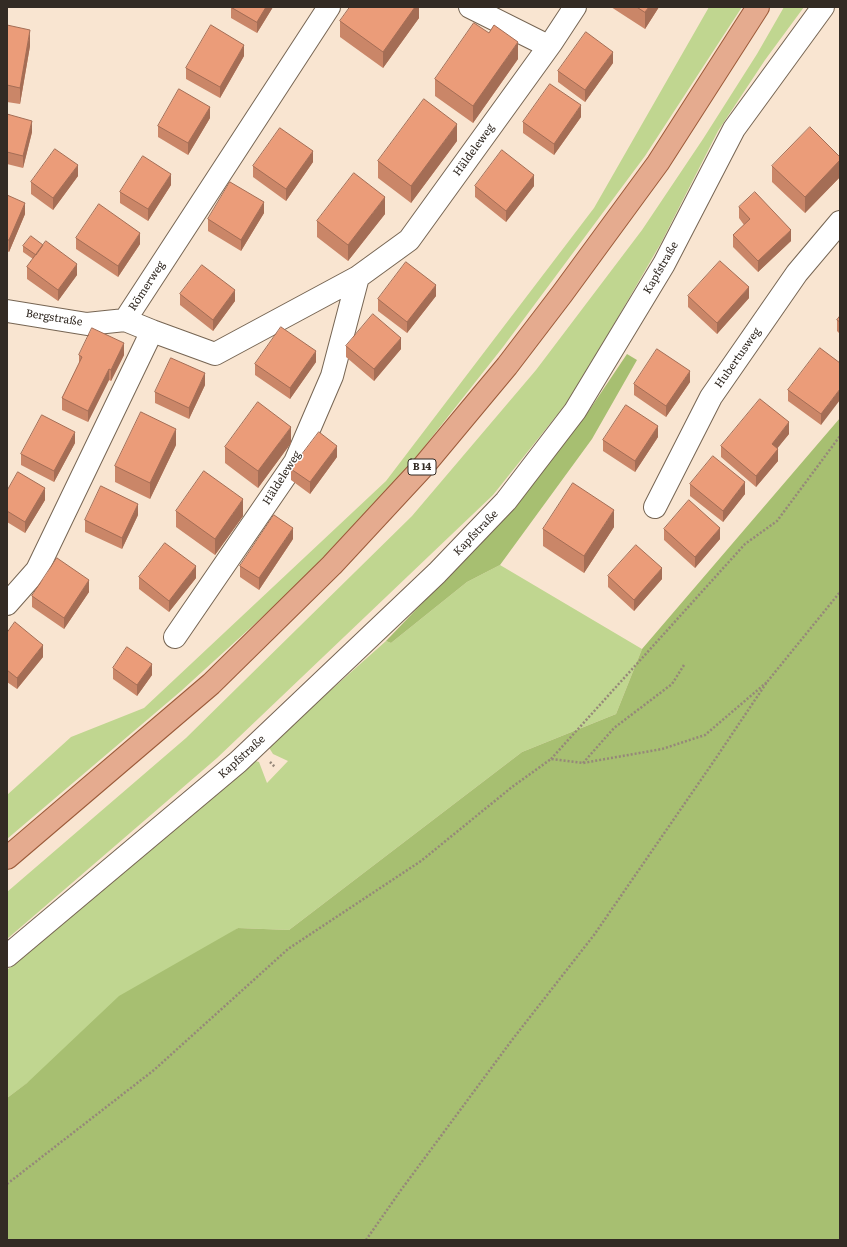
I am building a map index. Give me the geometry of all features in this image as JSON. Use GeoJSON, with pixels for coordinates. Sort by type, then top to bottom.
{"type":"FeatureCollection","features":[{"type":"Feature","properties":{"kind":"main road","name":"B 14"},"geometry":{"type":"LineString","coordinates":[[7,858],[211,684],[332,566],[422,468],[511,360],[562,294],[644,182],[675,137],[758,7]]}},
{"type":"Feature","properties":{"kind":"street","name":"Römerweg"},"geometry":{"type":"LineString","coordinates":[[152,330],[124,320],[329,7]]}},
{"type":"Feature","properties":{"kind":"street"},"geometry":{"type":"LineString","coordinates":[[470,7],[548,46]]}},
{"type":"Feature","properties":{"kind":"street","name":"Häldeleweg"},"geometry":{"type":"LineString","coordinates":[[152,330],[215,354],[358,277],[409,240],[575,7]]}},
{"type":"Feature","properties":{"kind":"street","name":"Kapfstraße"},"geometry":{"type":"LineString","coordinates":[[7,956],[238,762],[437,573],[506,501],[575,411],[664,264],[734,130],[823,7]]}},
{"type":"Feature","properties":{"kind":"street","name":"Hubertusweg"},"geometry":{"type":"LineString","coordinates":[[655,507],[711,397],[797,273],[840,222]]}},
{"type":"Feature","properties":{"kind":"street","name":"Häldeleweg"},"geometry":{"type":"LineString","coordinates":[[175,637],[295,462],[332,376],[358,277]]}},
{"type":"Feature","properties":{"kind":"street","name":"Bergstraße"},"geometry":{"type":"LineString","coordinates":[[7,311],[87,324],[124,320]]}},
{"type":"Feature","properties":{"kind":"street"},"geometry":{"type":"LineString","coordinates":[[7,604],[37,570],[152,330]]}},
{"type":"Feature","properties":{"kind":"path"},"geometry":{"type":"LineString","coordinates":[[7,1184],[154,1070],[288,949],[421,861],[512,787],[551,759],[745,544],[777,521],[840,436]]}},
{"type":"Feature","properties":{"kind":"path"},"geometry":{"type":"LineString","coordinates":[[366,1240],[401,1190],[512,1040],[594,934],[767,682],[840,592]]}},
{"type":"Feature","properties":{"kind":"path"},"geometry":{"type":"LineString","coordinates":[[583,763],[614,728],[672,684],[684,665]]}},
{"type":"Feature","properties":{"kind":"path"},"geometry":{"type":"LineString","coordinates":[[551,759],[583,763],[662,749],[704,735],[767,682]]}},
{"type":"Feature","properties":{"kind":"green space"},"geometry":{"type":"Polygon","coordinates":[[[709,7],[742,7],[645,156],[503,347],[398,480],[314,570],[181,691],[7,839],[7,795],[71,737],[144,708],[386,481],[594,208],[709,7]]]}},
{"type":"Feature","properties":{"kind":"green space"},"geometry":{"type":"Polygon","coordinates":[[[784,7],[804,7],[765,60],[718,131],[661,243],[573,395],[493,495],[217,758],[7,939],[7,892],[186,738],[412,516],[536,370],[642,230],[703,139],[757,54],[784,7]]]}},
{"type":"Feature","properties":{"kind":"green space"},"geometry":{"type":"Polygon","coordinates":[[[627,354],[637,360],[592,439],[500,565],[467,582],[391,643],[386,641],[517,504],[588,412],[627,354]]]}},
{"type":"Feature","properties":{"kind":"green space"},"geometry":{"type":"Polygon","coordinates":[[[840,418],[840,1240],[7,1240],[7,1098],[27,1083],[119,996],[238,928],[289,930],[522,752],[616,714],[642,649],[840,418]]]}},
{"type":"Feature","properties":{"kind":"green space"},"geometry":{"type":"Polygon","coordinates":[[[500,565],[642,649],[616,714],[522,752],[289,930],[238,928],[7,1098],[7,970],[252,760],[259,762],[267,783],[288,761],[273,754],[268,746],[386,641],[391,643],[467,582],[500,565]]]}},
{"type":"Feature","properties":{"kind":"building"},"geometry":{"type":"Polygon","coordinates":[[[231,7],[266,7],[257,22],[231,7]]]}},
{"type":"Feature","properties":{"kind":"building"},"geometry":{"type":"Polygon","coordinates":[[[350,7],[415,7],[383,52],[340,21],[350,7]]]}},
{"type":"Feature","properties":{"kind":"building"},"geometry":{"type":"Polygon","coordinates":[[[637,7],[649,7],[645,12],[637,7]]]}},
{"type":"Feature","properties":{"kind":"building"},"geometry":{"type":"Polygon","coordinates":[[[474,23],[489,33],[494,25],[518,42],[473,106],[435,79],[474,23]]]}},
{"type":"Feature","properties":{"kind":"building"},"geometry":{"type":"Polygon","coordinates":[[[7,25],[30,30],[20,88],[7,85],[7,25]]]}},
{"type":"Feature","properties":{"kind":"building"},"geometry":{"type":"Polygon","coordinates":[[[211,25],[244,45],[220,87],[186,68],[211,25]]]}},
{"type":"Feature","properties":{"kind":"building"},"geometry":{"type":"Polygon","coordinates":[[[586,32],[613,52],[585,90],[558,71],[586,32]]]}},
{"type":"Feature","properties":{"kind":"building"},"geometry":{"type":"Polygon","coordinates":[[[550,84],[581,105],[554,144],[523,122],[550,84]]]}},
{"type":"Feature","properties":{"kind":"building"},"geometry":{"type":"Polygon","coordinates":[[[179,89],[210,107],[188,143],[158,126],[179,89]]]}},
{"type":"Feature","properties":{"kind":"building"},"geometry":{"type":"Polygon","coordinates":[[[424,99],[457,124],[411,186],[378,161],[424,99]]]}},
{"type":"Feature","properties":{"kind":"building"},"geometry":{"type":"Polygon","coordinates":[[[7,114],[32,121],[23,156],[7,152],[7,114]]]}},
{"type":"Feature","properties":{"kind":"building"},"geometry":{"type":"Polygon","coordinates":[[[810,127],[840,157],[840,160],[805,197],[772,166],[810,127]]]}},
{"type":"Feature","properties":{"kind":"building"},"geometry":{"type":"Polygon","coordinates":[[[280,128],[313,151],[286,189],[253,166],[280,128]]]}},
{"type":"Feature","properties":{"kind":"building"},"geometry":{"type":"Polygon","coordinates":[[[55,149],[78,165],[53,198],[31,182],[55,149]]]}},
{"type":"Feature","properties":{"kind":"building"},"geometry":{"type":"Polygon","coordinates":[[[502,150],[534,175],[506,211],[475,186],[502,150]]]}},
{"type":"Feature","properties":{"kind":"building"},"geometry":{"type":"Polygon","coordinates":[[[143,156],[171,174],[148,209],[120,192],[143,156]]]}},
{"type":"Feature","properties":{"kind":"building"},"geometry":{"type":"Polygon","coordinates":[[[354,173],[385,197],[348,245],[317,221],[354,173]]]}},
{"type":"Feature","properties":{"kind":"building"},"geometry":{"type":"Polygon","coordinates":[[[230,182],[264,202],[241,240],[208,219],[230,182]]]}},
{"type":"Feature","properties":{"kind":"building"},"geometry":{"type":"Polygon","coordinates":[[[755,192],[791,230],[758,261],[733,235],[750,219],[739,207],[755,192]]]}},
{"type":"Feature","properties":{"kind":"building"},"geometry":{"type":"Polygon","coordinates":[[[7,195],[25,203],[9,240],[7,240],[7,195]]]}},
{"type":"Feature","properties":{"kind":"building"},"geometry":{"type":"Polygon","coordinates":[[[99,204],[140,233],[118,266],[76,238],[99,204]]]}},
{"type":"Feature","properties":{"kind":"building"},"geometry":{"type":"Polygon","coordinates":[[[31,236],[43,245],[36,255],[23,246],[31,236]]]}},
{"type":"Feature","properties":{"kind":"building"},"geometry":{"type":"Polygon","coordinates":[[[46,241],[77,264],[58,290],[27,267],[46,241]]]}},
{"type":"Feature","properties":{"kind":"building"},"geometry":{"type":"Polygon","coordinates":[[[720,261],[749,287],[717,323],[688,296],[720,261]]]}},
{"type":"Feature","properties":{"kind":"building"},"geometry":{"type":"Polygon","coordinates":[[[406,262],[436,285],[407,322],[378,299],[406,262]]]}},
{"type":"Feature","properties":{"kind":"building"},"geometry":{"type":"Polygon","coordinates":[[[202,265],[235,290],[213,320],[180,294],[202,265]]]}},
{"type":"Feature","properties":{"kind":"building"},"geometry":{"type":"Polygon","coordinates":[[[373,314],[401,338],[374,369],[346,346],[373,314]]]}},
{"type":"Feature","properties":{"kind":"building"},"geometry":{"type":"Polygon","coordinates":[[[281,327],[316,351],[290,388],[255,364],[281,327]]]}},
{"type":"Feature","properties":{"kind":"building"},"geometry":{"type":"Polygon","coordinates":[[[92,328],[124,343],[88,411],[62,398],[82,357],[79,355],[92,328]]]}},
{"type":"Feature","properties":{"kind":"building"},"geometry":{"type":"Polygon","coordinates":[[[820,348],[840,363],[840,389],[821,414],[788,390],[820,348]]]}},
{"type":"Feature","properties":{"kind":"building"},"geometry":{"type":"Polygon","coordinates":[[[657,349],[690,371],[666,406],[634,384],[657,349]]]}},
{"type":"Feature","properties":{"kind":"building"},"geometry":{"type":"Polygon","coordinates":[[[171,358],[205,373],[189,408],[155,392],[171,358]]]}},
{"type":"Feature","properties":{"kind":"building"},"geometry":{"type":"Polygon","coordinates":[[[760,399],[789,422],[772,444],[778,449],[756,476],[721,446],[760,399]]]}},
{"type":"Feature","properties":{"kind":"building"},"geometry":{"type":"Polygon","coordinates":[[[258,402],[291,427],[258,471],[225,447],[258,402]]]}},
{"type":"Feature","properties":{"kind":"building"},"geometry":{"type":"Polygon","coordinates":[[[626,405],[658,426],[635,461],[603,440],[626,405]]]}},
{"type":"Feature","properties":{"kind":"building"},"geometry":{"type":"Polygon","coordinates":[[[141,412],[176,429],[150,483],[115,466],[141,412]]]}},
{"type":"Feature","properties":{"kind":"building"},"geometry":{"type":"Polygon","coordinates":[[[42,415],[75,432],[54,471],[21,454],[42,415]]]}},
{"type":"Feature","properties":{"kind":"building"},"geometry":{"type":"Polygon","coordinates":[[[319,432],[337,446],[310,482],[291,469],[319,432]]]}},
{"type":"Feature","properties":{"kind":"building"},"geometry":{"type":"Polygon","coordinates":[[[713,456],[745,482],[723,511],[690,484],[713,456]]]}},
{"type":"Feature","properties":{"kind":"building"},"geometry":{"type":"Polygon","coordinates":[[[204,471],[243,499],[215,539],[176,511],[204,471]]]}},
{"type":"Feature","properties":{"kind":"building"},"geometry":{"type":"Polygon","coordinates":[[[18,472],[45,488],[25,522],[7,511],[7,491],[18,472]]]}},
{"type":"Feature","properties":{"kind":"building"},"geometry":{"type":"Polygon","coordinates":[[[573,483],[614,510],[584,556],[543,529],[573,483]]]}},
{"type":"Feature","properties":{"kind":"building"},"geometry":{"type":"Polygon","coordinates":[[[101,486],[138,504],[122,538],[85,520],[101,486]]]}},
{"type":"Feature","properties":{"kind":"building"},"geometry":{"type":"Polygon","coordinates":[[[689,500],[720,528],[695,557],[664,529],[689,500]]]}},
{"type":"Feature","properties":{"kind":"building"},"geometry":{"type":"Polygon","coordinates":[[[274,515],[293,528],[259,578],[240,566],[274,515]]]}},
{"type":"Feature","properties":{"kind":"building"},"geometry":{"type":"Polygon","coordinates":[[[165,543],[196,566],[169,601],[139,577],[165,543]]]}},
{"type":"Feature","properties":{"kind":"building"},"geometry":{"type":"Polygon","coordinates":[[[636,545],[662,568],[634,600],[608,576],[636,545]]]}},
{"type":"Feature","properties":{"kind":"building"},"geometry":{"type":"Polygon","coordinates":[[[57,558],[89,580],[64,618],[32,596],[57,558]]]}},
{"type":"Feature","properties":{"kind":"building"},"geometry":{"type":"Polygon","coordinates":[[[15,622],[43,645],[17,678],[7,670],[7,633],[15,622]]]}},
{"type":"Feature","properties":{"kind":"building"},"geometry":{"type":"Polygon","coordinates":[[[127,647],[152,664],[137,685],[113,668],[127,647]]]}}]}
